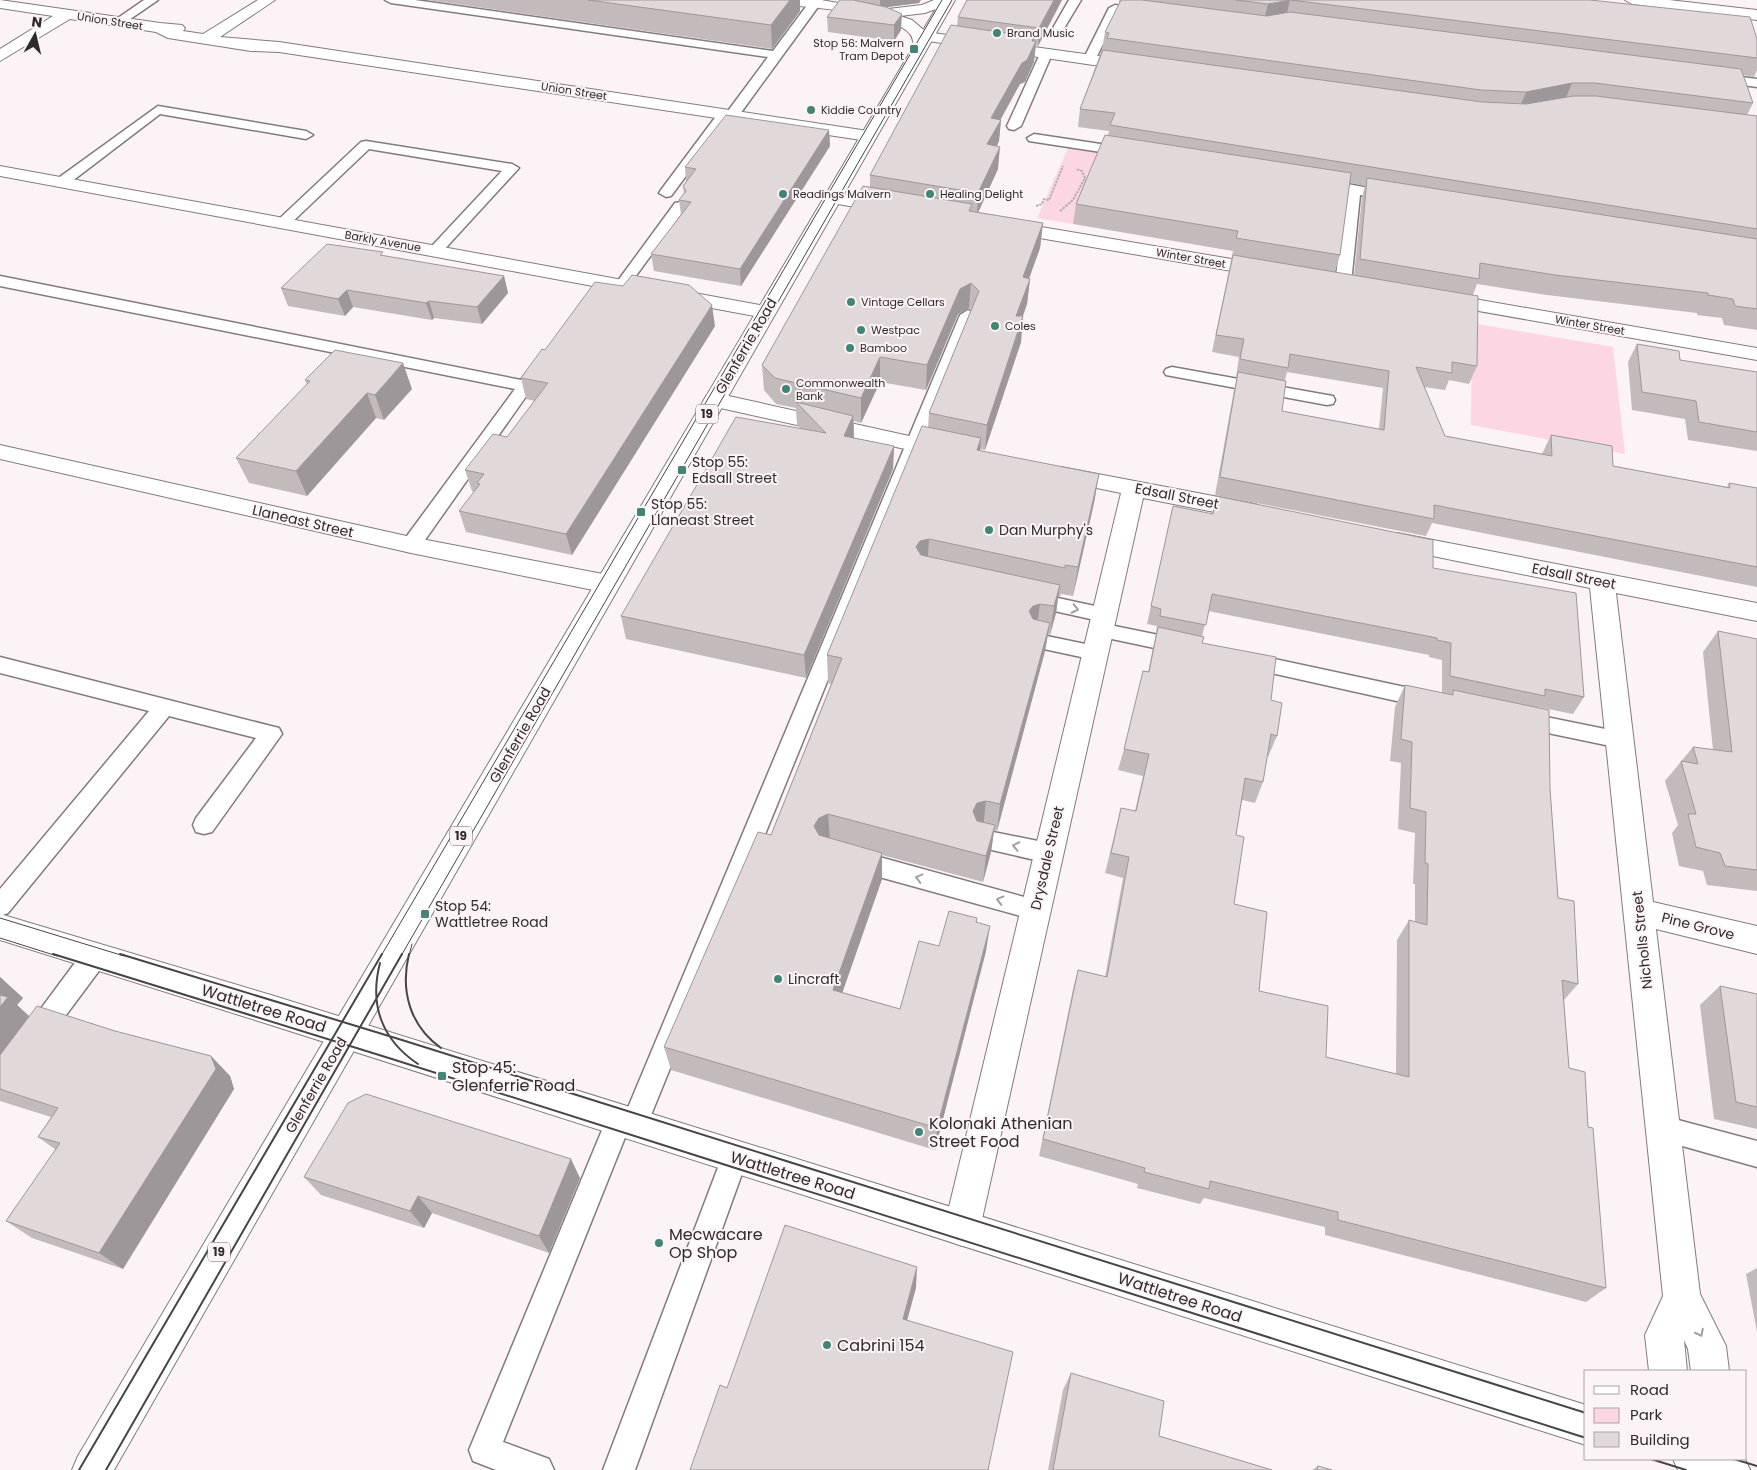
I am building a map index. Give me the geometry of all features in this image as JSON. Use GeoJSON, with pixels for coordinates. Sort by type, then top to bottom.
{"type":"FeatureCollection","features":[{"type":"Feature","properties":{"kind":"street"},"geometry":{"type":"LineString","coordinates":[[0,4],[7,0]]}},
{"type":"Feature","properties":{"kind":"street"},"geometry":{"type":"LineString","coordinates":[[217,37],[268,0]]}},
{"type":"Feature","properties":{"kind":"street"},"geometry":{"type":"LineString","coordinates":[[778,0],[816,2],[891,16],[912,25],[924,41],[1046,54],[1149,68]]}},
{"type":"Feature","properties":{"kind":"street"},"geometry":{"type":"LineString","coordinates":[[869,12],[891,14],[915,11],[935,6],[947,0]]}},
{"type":"Feature","properties":{"kind":"street","name":"Glenferrie Road"},"geometry":{"type":"LineString","coordinates":[[92,1470],[947,0]]}},
{"type":"Feature","properties":{"kind":"street"},"geometry":{"type":"LineString","coordinates":[[1632,0],[1757,15]]}},
{"type":"Feature","properties":{"kind":"street","name":"Union Street"},"geometry":{"type":"LineString","coordinates":[[0,4],[160,28],[168,33],[217,37],[251,46],[279,47],[868,136]]}},
{"type":"Feature","properties":{"kind":"street"},"geometry":{"type":"LineString","coordinates":[[0,56],[67,14]]}},
{"type":"Feature","properties":{"kind":"street","name":"Barkly Avenue"},"geometry":{"type":"LineString","coordinates":[[0,171],[765,312]]}},
{"type":"Feature","properties":{"kind":"street"},"geometry":{"type":"LineString","coordinates":[[832,198],[910,210]]}},
{"type":"Feature","properties":{"kind":"street","name":"Winter Street"},"geometry":{"type":"LineString","coordinates":[[986,223],[1289,274]]}},
{"type":"Feature","properties":{"kind":"street"},"geometry":{"type":"LineString","coordinates":[[1334,281],[1363,286]]}},
{"type":"Feature","properties":{"kind":"street","name":"Winter Street"},"geometry":{"type":"LineString","coordinates":[[1422,296],[1757,354]]}},
{"type":"Feature","properties":{"kind":"street"},"geometry":{"type":"LineString","coordinates":[[715,400],[809,419],[913,445],[969,456]]}},
{"type":"Feature","properties":{"kind":"street","name":"Llaneast Street"},"geometry":{"type":"LineString","coordinates":[[0,452],[411,545],[608,584]]}},
{"type":"Feature","properties":{"kind":"street","name":"Edsall Street"},"geometry":{"type":"LineString","coordinates":[[1036,469],[1271,515]]}},
{"type":"Feature","properties":{"kind":"street","name":"Drysdale Street"},"geometry":{"type":"LineString","coordinates":[[962,1228],[1134,488]]}},
{"type":"Feature","properties":{"kind":"street","name":"Edsall Street"},"geometry":{"type":"LineString","coordinates":[[1378,537],[1757,612]]}},
{"type":"Feature","properties":{"kind":"street","name":"Nicholls Street"},"geometry":{"type":"LineString","coordinates":[[1602,581],[1682,1298],[1707,1346],[1710,1370]]}},
{"type":"Feature","properties":{"kind":"street","name":"Pine Grove"},"geometry":{"type":"LineString","coordinates":[[1639,912],[1757,940]]}},
{"type":"Feature","properties":{"kind":"street","name":"Wattletree Road"},"geometry":{"type":"LineString","coordinates":[[0,927],[1584,1424]]}},
{"type":"Feature","properties":{"kind":"street"},"geometry":{"type":"LineString","coordinates":[[1668,1370],[1664,1335],[1682,1298]]}},
{"type":"Feature","properties":{"kind":"lane"},"geometry":{"type":"LineString","coordinates":[[119,22],[152,0]]}},
{"type":"Feature","properties":{"kind":"lane"},"geometry":{"type":"LineString","coordinates":[[391,0],[776,55]]}},
{"type":"Feature","properties":{"kind":"lane"},"geometry":{"type":"LineString","coordinates":[[1059,28],[1075,0]]}},
{"type":"Feature","properties":{"kind":"lane"},"geometry":{"type":"LineString","coordinates":[[666,193],[816,2]]}},
{"type":"Feature","properties":{"kind":"lane"},"geometry":{"type":"LineString","coordinates":[[1089,60],[1117,4],[1162,14]]}},
{"type":"Feature","properties":{"kind":"lane"},"geometry":{"type":"LineString","coordinates":[[1014,126],[1046,54]]}},
{"type":"Feature","properties":{"kind":"lane"},"geometry":{"type":"LineString","coordinates":[[1708,76],[1757,83]]}},
{"type":"Feature","properties":{"kind":"lane"},"geometry":{"type":"LineString","coordinates":[[62,182],[158,110],[306,135]]}},
{"type":"Feature","properties":{"kind":"lane"},"geometry":{"type":"LineString","coordinates":[[1034,138],[1140,154]]}},
{"type":"Feature","properties":{"kind":"lane"},"geometry":{"type":"LineString","coordinates":[[283,223],[366,146],[512,168],[436,250]]}},
{"type":"Feature","properties":{"kind":"lane"},"geometry":{"type":"LineString","coordinates":[[1306,180],[1406,198]]}},
{"type":"Feature","properties":{"kind":"lane"},"geometry":{"type":"LineString","coordinates":[[1334,281],[1354,188]]}},
{"type":"Feature","properties":{"kind":"lane"},"geometry":{"type":"LineString","coordinates":[[622,285],[680,206]]}},
{"type":"Feature","properties":{"kind":"lane"},"geometry":{"type":"LineString","coordinates":[[587,298],[599,281]]}},
{"type":"Feature","properties":{"kind":"lane"},"geometry":{"type":"LineString","coordinates":[[0,282],[525,386]]}},
{"type":"Feature","properties":{"kind":"lane"},"geometry":{"type":"LineString","coordinates":[[538,1470],[484,1450],[626,1122],[968,315]]}},
{"type":"Feature","properties":{"kind":"lane"},"geometry":{"type":"LineString","coordinates":[[411,545],[542,362]]}},
{"type":"Feature","properties":{"kind":"lane"},"geometry":{"type":"LineString","coordinates":[[1172,372],[1327,400]]}},
{"type":"Feature","properties":{"kind":"lane"},"geometry":{"type":"LineString","coordinates":[[1016,596],[1045,602],[1100,633]]}},
{"type":"Feature","properties":{"kind":"lane"},"geometry":{"type":"LineString","coordinates":[[1037,642],[1100,633],[1215,654],[1448,704]]}},
{"type":"Feature","properties":{"kind":"lane"},"geometry":{"type":"LineString","coordinates":[[0,665],[271,734],[204,825]]}},
{"type":"Feature","properties":{"kind":"lane"},"geometry":{"type":"LineString","coordinates":[[0,906],[164,708]]}},
{"type":"Feature","properties":{"kind":"lane"},"geometry":{"type":"LineString","coordinates":[[1506,716],[1620,740]]}},
{"type":"Feature","properties":{"kind":"lane"},"geometry":{"type":"LineString","coordinates":[[983,839],[1048,853]]}},
{"type":"Feature","properties":{"kind":"lane"},"geometry":{"type":"LineString","coordinates":[[844,857],[1035,910]]}},
{"type":"Feature","properties":{"kind":"lane"},"geometry":{"type":"LineString","coordinates":[[22,1053],[95,956]]}},
{"type":"Feature","properties":{"kind":"lane"},"geometry":{"type":"LineString","coordinates":[[1663,1129],[1757,1154]]}},
{"type":"Feature","properties":{"kind":"lane"},"geometry":{"type":"LineString","coordinates":[[619,1470],[735,1157]]}},
{"type":"Feature","properties":{"kind":"path"},"geometry":{"type":"LineString","coordinates":[[1029,205],[1039,206],[1044,199],[1049,200],[1063,166]]}},
{"type":"Feature","properties":{"kind":"path"},"geometry":{"type":"LineString","coordinates":[[1056,214],[1073,200],[1085,178],[1082,171],[1072,167]]}},
{"type":"Feature","properties":{"kind":"green space"},"geometry":{"type":"Polygon","coordinates":[[[1069,146],[1104,152],[1073,224],[1037,218],[1069,146]]]}},
{"type":"Feature","properties":{"kind":"green space"},"geometry":{"type":"Polygon","coordinates":[[[1472,323],[1613,347],[1625,454],[1471,425],[1472,323]]]}},
{"type":"Feature","properties":{"kind":"building"},"geometry":{"type":"Polygon","coordinates":[[[588,0],[790,0],[771,25],[588,0]]]}},
{"type":"Feature","properties":{"kind":"building"},"geometry":{"type":"Polygon","coordinates":[[[840,0],[853,0],[886,7],[902,14],[894,25],[827,17],[840,0]]]}},
{"type":"Feature","properties":{"kind":"building"},"geometry":{"type":"Polygon","coordinates":[[[967,0],[1054,0],[1039,28],[958,17],[967,0]]]}},
{"type":"Feature","properties":{"kind":"building"},"geometry":{"type":"Polygon","coordinates":[[[1121,0],[1142,0],[1267,16],[1290,12],[1741,69],[1753,103],[1595,83],[1572,83],[1526,92],[1481,90],[1107,38],[1109,33],[1105,32],[1121,0]]]}},
{"type":"Feature","properties":{"kind":"building"},"geometry":{"type":"Polygon","coordinates":[[[1236,0],[1290,0],[1268,4],[1236,0]]]}},
{"type":"Feature","properties":{"kind":"building"},"geometry":{"type":"Polygon","coordinates":[[[1291,0],[1590,0],[1750,17],[1757,39],[1757,58],[1291,0]]]}},
{"type":"Feature","properties":{"kind":"building"},"geometry":{"type":"Polygon","coordinates":[[[951,25],[1034,37],[1032,41],[1036,41],[1027,60],[1022,63],[991,118],[1001,120],[987,144],[1000,147],[978,193],[870,175],[951,25]]]}},
{"type":"Feature","properties":{"kind":"building"},"geometry":{"type":"Polygon","coordinates":[[[1103,50],[1482,102],[1526,104],[1573,96],[1596,96],[1757,116],[1757,229],[1110,125],[1115,113],[1080,109],[1103,50]]]}},
{"type":"Feature","properties":{"kind":"building"},"geometry":{"type":"Polygon","coordinates":[[[726,115],[829,130],[740,269],[651,254],[691,202],[679,200],[686,191],[683,186],[696,169],[685,167],[726,115]]]}},
{"type":"Feature","properties":{"kind":"building"},"geometry":{"type":"Polygon","coordinates":[[[1105,135],[1351,173],[1340,255],[1236,238],[1238,231],[1076,204],[1105,135]]]}},
{"type":"Feature","properties":{"kind":"building"},"geometry":{"type":"Polygon","coordinates":[[[1367,178],[1757,239],[1757,309],[1735,306],[1733,299],[1708,295],[1708,293],[1555,275],[1480,263],[1479,279],[1360,259],[1367,178]]]}},
{"type":"Feature","properties":{"kind":"building"},"geometry":{"type":"Polygon","coordinates":[[[863,186],[972,204],[969,211],[1043,223],[1023,277],[1030,279],[1016,316],[1023,316],[987,425],[929,413],[979,291],[971,283],[960,289],[927,365],[880,357],[861,398],[775,378],[762,365],[863,186]]]}},
{"type":"Feature","properties":{"kind":"building"},"geometry":{"type":"Polygon","coordinates":[[[327,244],[383,252],[380,255],[504,276],[477,307],[429,301],[426,303],[347,290],[338,299],[281,288],[327,244]]]}},
{"type":"Feature","properties":{"kind":"building"},"geometry":{"type":"Polygon","coordinates":[[[1233,255],[1478,296],[1477,366],[1452,362],[1452,373],[1416,367],[1445,436],[1552,456],[1551,435],[1612,446],[1613,466],[1730,488],[1729,483],[1757,488],[1757,567],[1434,505],[1434,519],[1220,477],[1238,372],[1286,381],[1282,411],[1384,430],[1389,371],[1290,354],[1288,368],[1240,359],[1244,339],[1216,335],[1233,255]]]}},
{"type":"Feature","properties":{"kind":"building"},"geometry":{"type":"Polygon","coordinates":[[[632,275],[689,285],[712,305],[566,534],[459,511],[480,484],[477,483],[484,474],[465,470],[493,434],[507,437],[548,383],[521,378],[542,349],[545,350],[595,282],[623,286],[632,275]]]}},
{"type":"Feature","properties":{"kind":"building"},"geometry":{"type":"Polygon","coordinates":[[[1637,344],[1679,351],[1680,360],[1757,372],[1757,432],[1699,422],[1696,401],[1642,392],[1637,344]]]}},
{"type":"Feature","properties":{"kind":"building"},"geometry":{"type":"Polygon","coordinates":[[[335,350],[403,363],[375,395],[367,393],[296,471],[236,458],[310,381],[305,380],[335,350]]]}},
{"type":"Feature","properties":{"kind":"building"},"geometry":{"type":"Polygon","coordinates":[[[796,402],[853,416],[844,436],[894,446],[804,655],[621,616],[736,417],[826,433],[796,402]]]}},
{"type":"Feature","properties":{"kind":"building"},"geometry":{"type":"Polygon","coordinates":[[[922,426],[981,438],[977,450],[1099,474],[1078,567],[1065,565],[1065,568],[929,539],[920,541],[916,547],[921,555],[1060,585],[1054,606],[1040,604],[1033,606],[1029,611],[1033,619],[1050,623],[1000,804],[986,801],[977,803],[973,811],[977,821],[995,825],[986,856],[828,814],[819,818],[814,826],[819,835],[882,853],[833,990],[900,1009],[919,941],[939,946],[949,911],[977,918],[976,922],[990,926],[937,1128],[664,1047],[758,832],[771,835],[842,658],[827,655],[922,426]]]}},
{"type":"Feature","properties":{"kind":"building"},"geometry":{"type":"Polygon","coordinates":[[[1216,496],[1433,540],[1433,568],[1576,593],[1584,697],[1545,689],[1545,696],[1450,676],[1451,643],[1437,640],[1437,638],[1212,594],[1206,625],[1160,616],[1161,609],[1151,606],[1173,506],[1213,514],[1216,496]]]}},
{"type":"Feature","properties":{"kind":"building"},"geometry":{"type":"Polygon","coordinates":[[[1158,627],[1204,637],[1202,643],[1276,657],[1271,700],[1282,703],[1277,736],[1271,734],[1263,782],[1245,778],[1236,835],[1244,837],[1234,904],[1267,912],[1259,991],[1328,1006],[1326,1057],[1409,1077],[1409,920],[1427,925],[1428,864],[1425,863],[1426,812],[1410,808],[1412,742],[1401,739],[1405,685],[1453,695],[1453,690],[1549,710],[1550,789],[1558,898],[1574,901],[1578,984],[1562,980],[1569,1068],[1585,1072],[1588,1127],[1593,1128],[1606,1288],[1338,1220],[1338,1212],[1210,1181],[1209,1189],[1144,1172],[1145,1168],[1043,1139],[1078,970],[1107,977],[1129,857],[1111,853],[1121,808],[1136,811],[1149,754],[1124,749],[1143,671],[1149,672],[1158,627]]]}},
{"type":"Feature","properties":{"kind":"building"},"geometry":{"type":"Polygon","coordinates":[[[1718,631],[1757,639],[1757,870],[1725,866],[1720,853],[1696,847],[1688,814],[1696,814],[1681,761],[1698,764],[1693,747],[1732,752],[1718,631]]]}},
{"type":"Feature","properties":{"kind":"building"},"geometry":{"type":"Polygon","coordinates":[[[1720,986],[1757,994],[1757,1107],[1736,1102],[1720,986]]]}},
{"type":"Feature","properties":{"kind":"building"},"geometry":{"type":"Polygon","coordinates":[[[0,995],[8,997],[0,1007],[0,995]]]}},
{"type":"Feature","properties":{"kind":"building"},"geometry":{"type":"Polygon","coordinates":[[[37,1006],[115,1031],[211,1056],[216,1069],[99,1253],[6,1221],[60,1143],[38,1137],[58,1108],[0,1089],[0,1055],[37,1006]]]}},
{"type":"Feature","properties":{"kind":"building"},"geometry":{"type":"Polygon","coordinates":[[[366,1094],[571,1159],[539,1236],[418,1196],[410,1211],[304,1177],[348,1103],[366,1094]]]}},
{"type":"Feature","properties":{"kind":"building"},"geometry":{"type":"Polygon","coordinates":[[[785,1225],[917,1267],[903,1319],[1013,1352],[988,1470],[690,1470],[720,1385],[727,1388],[785,1225]]]}},
{"type":"Feature","properties":{"kind":"building"},"geometry":{"type":"Polygon","coordinates":[[[1071,1373],[1164,1401],[1159,1436],[1272,1470],[1053,1470],[1071,1373]]]}},
{"type":"Feature","properties":{"kind":"building"},"geometry":{"type":"Polygon","coordinates":[[[1318,1466],[1332,1470],[1317,1470],[1318,1466]]]}},
{"type":"Feature","properties":{"kind":"tram line"},"geometry":{"type":"LineString","coordinates":[[381,956],[942,0]]}},
{"type":"Feature","properties":{"kind":"tram line"},"geometry":{"type":"LineString","coordinates":[[401,956],[952,0]]}},
{"type":"Feature","properties":{"kind":"tram line"},"geometry":{"type":"LineString","coordinates":[[0,918],[124,956]]}},
{"type":"Feature","properties":{"kind":"tram line"},"geometry":{"type":"LineString","coordinates":[[0,938],[57,956]]}},
{"type":"Feature","properties":{"kind":"tram line"},"geometry":{"type":"LineString","coordinates":[[409,956],[412,944]]}},
{"type":"Feature","properties":{"kind":"tram line"},"geometry":{"type":"LineString","coordinates":[[53,954],[331,1040]]}},
{"type":"Feature","properties":{"kind":"tram line"},"geometry":{"type":"LineString","coordinates":[[120,954],[342,1022]]}},
{"type":"Feature","properties":{"kind":"tram line"},"geometry":{"type":"LineString","coordinates":[[342,1022],[382,954]]}},
{"type":"Feature","properties":{"kind":"tram line"},"geometry":{"type":"LineString","coordinates":[[377,998],[402,954]]}},
{"type":"Feature","properties":{"kind":"tram line"},"geometry":{"type":"LineString","coordinates":[[409,954],[406,981],[410,1007],[422,1029],[441,1048]]}},
{"type":"Feature","properties":{"kind":"tram line"},"geometry":{"type":"LineString","coordinates":[[377,998],[377,978],[380,963]]}},
{"type":"Feature","properties":{"kind":"tram line"},"geometry":{"type":"LineString","coordinates":[[360,1027],[377,998]]}},
{"type":"Feature","properties":{"kind":"tram line"},"geometry":{"type":"LineString","coordinates":[[377,998],[381,1020],[389,1036]]}},
{"type":"Feature","properties":{"kind":"tram line"},"geometry":{"type":"LineString","coordinates":[[331,1040],[342,1022]]}},
{"type":"Feature","properties":{"kind":"tram line"},"geometry":{"type":"LineString","coordinates":[[342,1022],[360,1027]]}},
{"type":"Feature","properties":{"kind":"tram line"},"geometry":{"type":"LineString","coordinates":[[349,1046],[360,1027]]}},
{"type":"Feature","properties":{"kind":"tram line"},"geometry":{"type":"LineString","coordinates":[[360,1027],[389,1036]]}},
{"type":"Feature","properties":{"kind":"tram line"},"geometry":{"type":"LineString","coordinates":[[389,1036],[1584,1412]]}},
{"type":"Feature","properties":{"kind":"tram line"},"geometry":{"type":"LineString","coordinates":[[389,1036],[395,1044],[418,1064]]}},
{"type":"Feature","properties":{"kind":"tram line"},"geometry":{"type":"LineString","coordinates":[[79,1470],[331,1040]]}},
{"type":"Feature","properties":{"kind":"tram line"},"geometry":{"type":"LineString","coordinates":[[331,1040],[349,1046]]}},
{"type":"Feature","properties":{"kind":"tram line"},"geometry":{"type":"LineString","coordinates":[[106,1470],[349,1046]]}},
{"type":"Feature","properties":{"kind":"tram line"},"geometry":{"type":"LineString","coordinates":[[349,1046],[1584,1437]]}},
{"type":"Feature","properties":{"kind":"tram line"},"geometry":{"type":"LineString","coordinates":[[1654,1460],[1686,1470]]}},
{"type":"Feature","properties":{"kind":"tram line"},"geometry":{"type":"LineString","coordinates":[[1737,1460],[1757,1466]]}},
{"type":"Feature","properties":{"kind":"place","name":"Brand Music"},"geometry":{"type":"Point","coordinates":[997,33]}},
{"type":"Feature","properties":{"kind":"place","name":"Stop 56: Malvern Tram Depot"},"geometry":{"type":"Point","coordinates":[914,49]}},
{"type":"Feature","properties":{"kind":"place","name":"Kiddie Country"},"geometry":{"type":"Point","coordinates":[811,110]}},
{"type":"Feature","properties":{"kind":"place","name":"Readings Malvern"},"geometry":{"type":"Point","coordinates":[783,194]}},
{"type":"Feature","properties":{"kind":"place","name":"Healing Delight"},"geometry":{"type":"Point","coordinates":[930,194]}},
{"type":"Feature","properties":{"kind":"place","name":"Vintage Cellars"},"geometry":{"type":"Point","coordinates":[851,302]}},
{"type":"Feature","properties":{"kind":"place","name":"Coles"},"geometry":{"type":"Point","coordinates":[995,326]}},
{"type":"Feature","properties":{"kind":"place","name":"Westpac"},"geometry":{"type":"Point","coordinates":[861,330]}},
{"type":"Feature","properties":{"kind":"place","name":"Bamboo"},"geometry":{"type":"Point","coordinates":[850,348]}},
{"type":"Feature","properties":{"kind":"place","name":"Commonwealth Bank"},"geometry":{"type":"Point","coordinates":[786,389]}},
{"type":"Feature","properties":{"kind":"place","name":"Stop 55: Edsall Street"},"geometry":{"type":"Point","coordinates":[682,470]}},
{"type":"Feature","properties":{"kind":"place","name":"Stop 55: Llaneast Street"},"geometry":{"type":"Point","coordinates":[641,512]}},
{"type":"Feature","properties":{"kind":"place","name":"Dan Murphy's"},"geometry":{"type":"Point","coordinates":[989,530]}},
{"type":"Feature","properties":{"kind":"place","name":"Stop 54: Wattletree Road"},"geometry":{"type":"Point","coordinates":[425,914]}},
{"type":"Feature","properties":{"kind":"place","name":"Lincraft"},"geometry":{"type":"Point","coordinates":[778,979]}},
{"type":"Feature","properties":{"kind":"place","name":"Stop 45: Glenferrie Road"},"geometry":{"type":"Point","coordinates":[442,1076]}},
{"type":"Feature","properties":{"kind":"place","name":"Kolonaki Athenian Street Food"},"geometry":{"type":"Point","coordinates":[919,1132]}},
{"type":"Feature","properties":{"kind":"place","name":"Mecwacare Op Shop"},"geometry":{"type":"Point","coordinates":[659,1243]}},
{"type":"Feature","properties":{"kind":"place","name":"Cabrini 154"},"geometry":{"type":"Point","coordinates":[827,1345]}}]}
